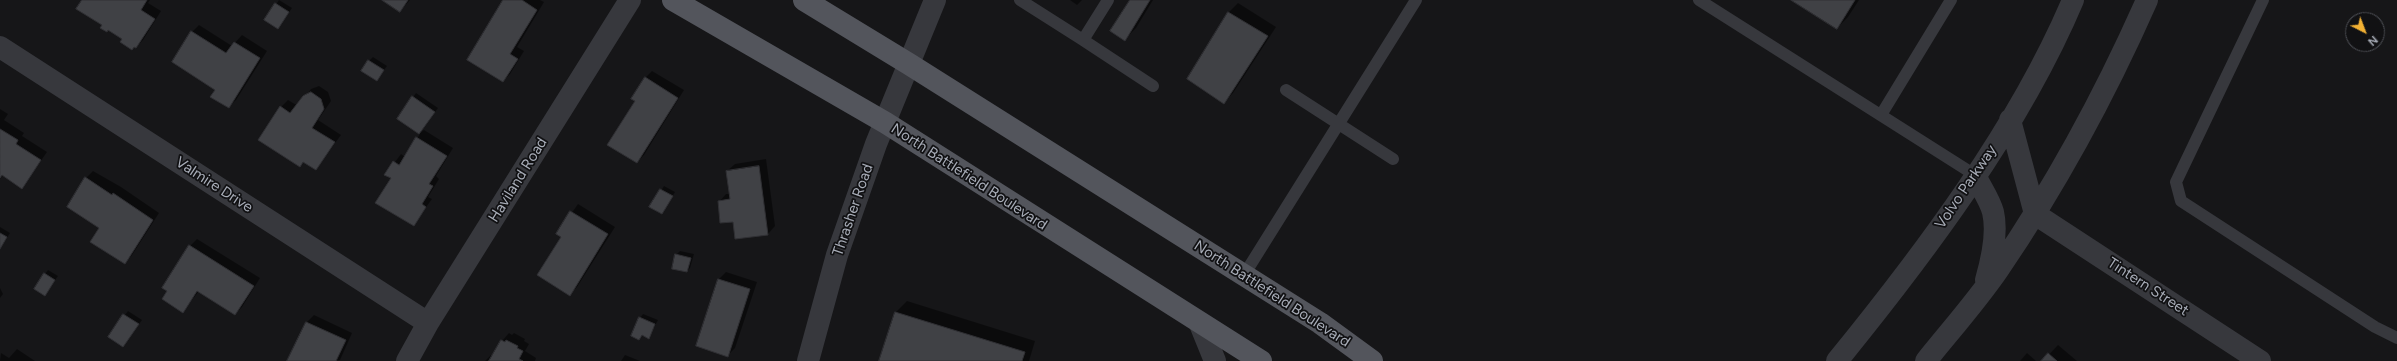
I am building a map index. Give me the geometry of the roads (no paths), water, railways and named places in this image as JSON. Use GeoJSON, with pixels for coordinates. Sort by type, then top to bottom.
{"type":"FeatureCollection","features":[{"type":"Feature","properties":{"kind":"main road","name":"North Battlefield Boulevard"},"geometry":{"type":"LineString","coordinates":[[673,0],[886,123],[1200,324],[1261,361]]}},
{"type":"Feature","properties":{"kind":"main road","name":"North Battlefield Boulevard"},"geometry":{"type":"LineString","coordinates":[[804,0],[909,64],[1320,323],[1372,361]]}},
{"type":"Feature","properties":{"kind":"street","name":"Haviland Road"},"geometry":{"type":"LineString","coordinates":[[407,361],[428,323],[630,0]]}},
{"type":"Feature","properties":{"kind":"street","name":"Thrasher Road"},"geometry":{"type":"LineString","coordinates":[[808,361],[837,254],[876,144],[886,123],[935,0]]}},
{"type":"Feature","properties":{"kind":"street","name":"Volvo Parkway"},"geometry":{"type":"LineString","coordinates":[[1837,361],[1893,291],[1975,175],[2010,120],[2064,20],[2073,0]]}},
{"type":"Feature","properties":{"kind":"street"},"geometry":{"type":"LineString","coordinates":[[1926,361],[1982,290],[2035,214],[2095,111],[2120,61],[2147,0]]}},
{"type":"Feature","properties":{"kind":"street","name":"Valmire Drive"},"geometry":{"type":"LineString","coordinates":[[0,47],[428,323]]}},
{"type":"Feature","properties":{"kind":"street"},"geometry":{"type":"LineString","coordinates":[[2010,120],[2035,214]]}},
{"type":"Feature","properties":{"kind":"street"},"geometry":{"type":"LineString","coordinates":[[1975,175],[1993,211],[1994,226],[1992,261],[1982,290]]}},
{"type":"Feature","properties":{"kind":"street","name":"Tintern Street"},"geometry":{"type":"LineString","coordinates":[[2035,214],[2260,361]]}},
{"type":"Feature","properties":{"kind":"street"},"geometry":{"type":"LineString","coordinates":[[1200,324],[1215,361]]}},
{"type":"Feature","properties":{"kind":"lane"},"geometry":{"type":"LineString","coordinates":[[1083,40],[1108,0]]}},
{"type":"Feature","properties":{"kind":"lane"},"geometry":{"type":"LineString","coordinates":[[1244,275],[1416,0]]}},
{"type":"Feature","properties":{"kind":"lane"},"geometry":{"type":"LineString","coordinates":[[1699,0],[1975,175]]}},
{"type":"Feature","properties":{"kind":"lane"},"geometry":{"type":"LineString","coordinates":[[1881,115],[1950,0]]}},
{"type":"Feature","properties":{"kind":"lane"},"geometry":{"type":"LineString","coordinates":[[2263,0],[2176,182],[2181,200],[2375,327],[2397,338]]}},
{"type":"Feature","properties":{"kind":"lane"},"geometry":{"type":"LineString","coordinates":[[1022,1],[1153,86]]}},
{"type":"Feature","properties":{"kind":"lane"},"geometry":{"type":"LineString","coordinates":[[1286,90],[1393,159]]}}]}
